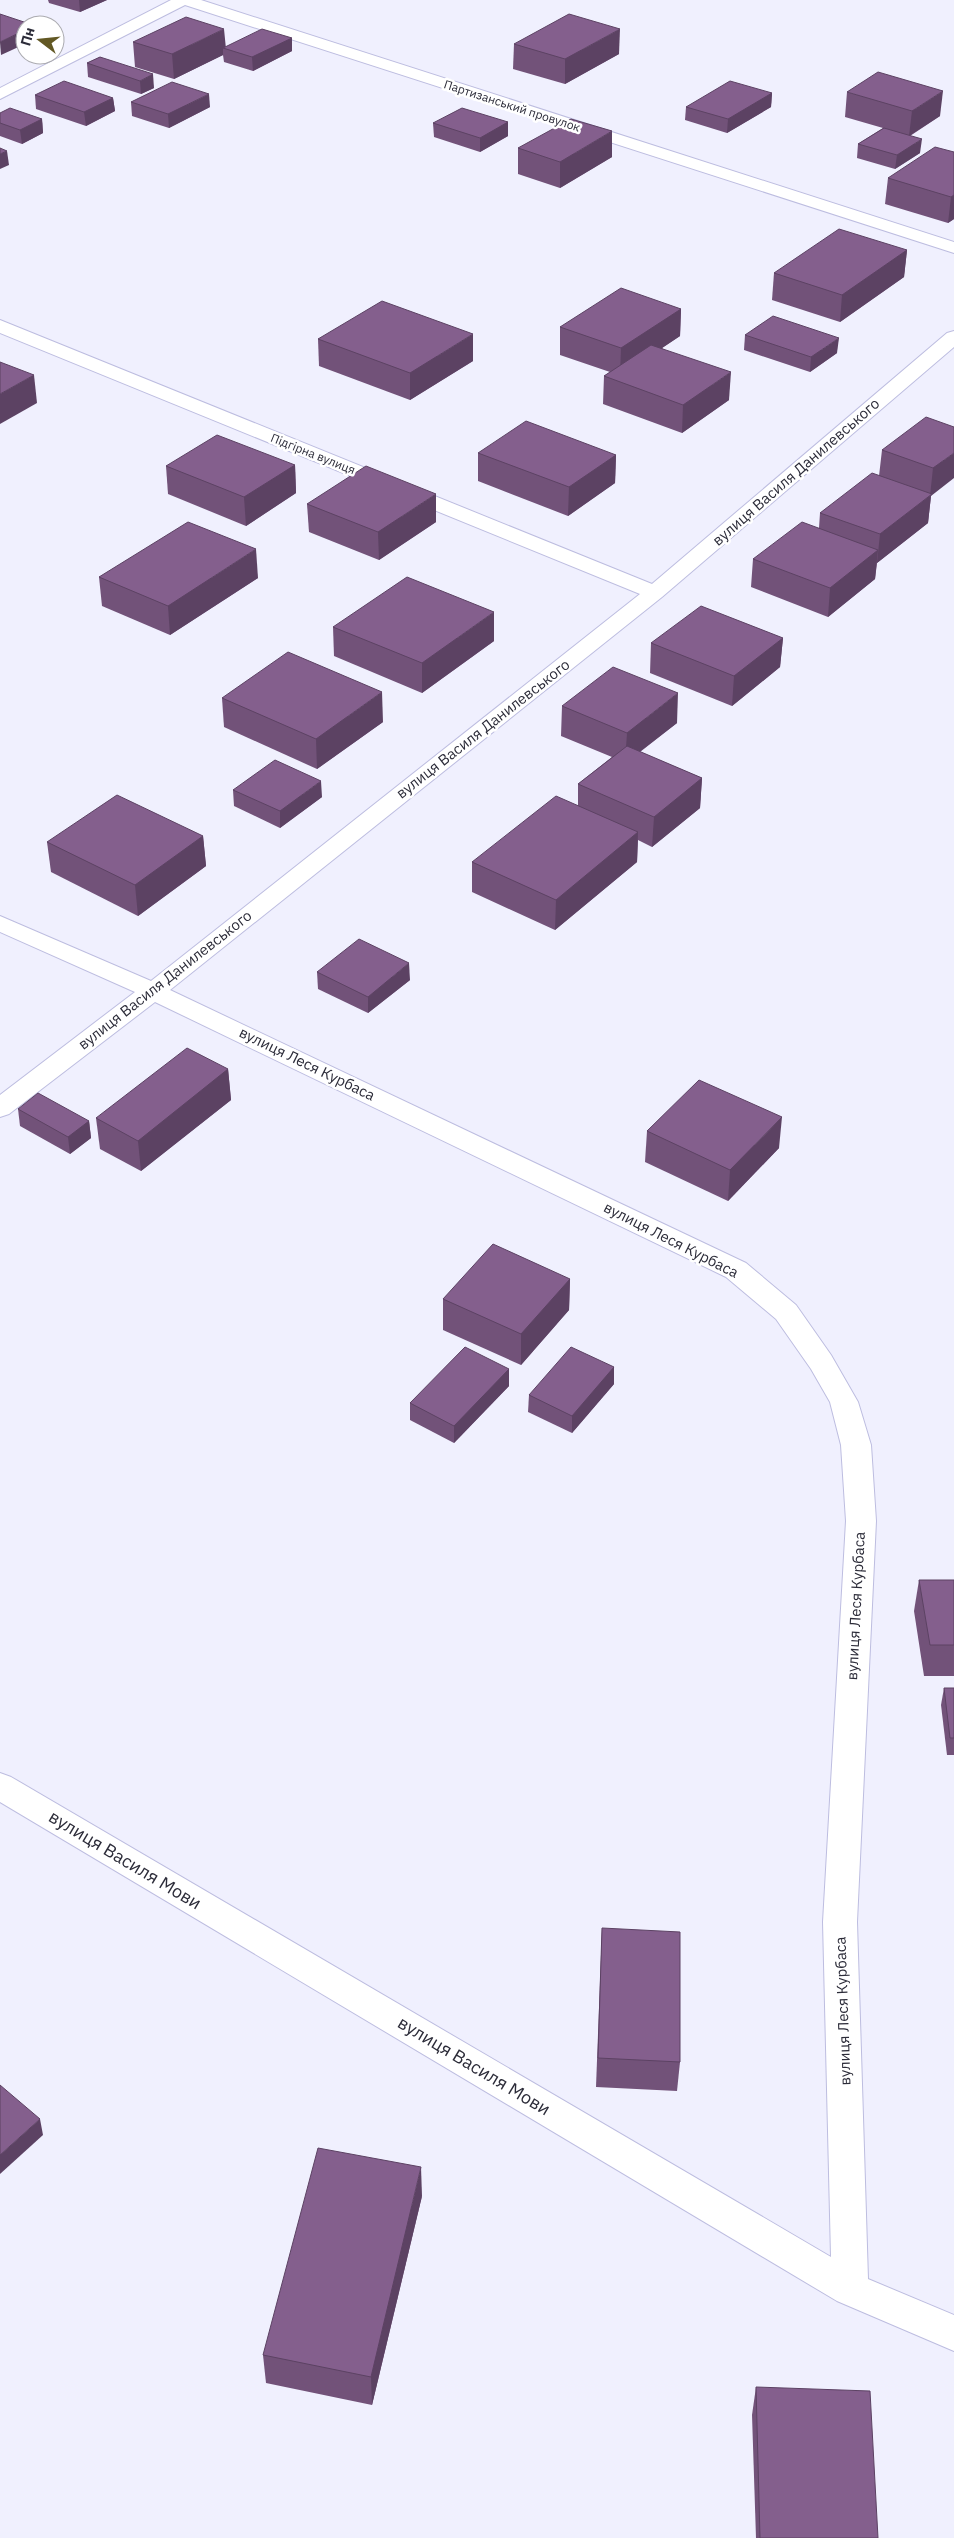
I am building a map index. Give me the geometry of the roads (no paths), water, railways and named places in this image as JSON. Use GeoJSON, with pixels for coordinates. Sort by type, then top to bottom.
{"type":"FeatureCollection","features":[{"type":"Feature","properties":{"kind":"street"},"geometry":{"type":"LineString","coordinates":[[0,94],[184,0]]}},
{"type":"Feature","properties":{"kind":"street","name":"Партизанський провулок"},"geometry":{"type":"LineString","coordinates":[[184,0],[954,248]]}},
{"type":"Feature","properties":{"kind":"street","name":"Підгірна вулиця"},"geometry":{"type":"LineString","coordinates":[[0,326],[655,593]]}},
{"type":"Feature","properties":{"kind":"street","name":"вулиця Василя Данилевського"},"geometry":{"type":"LineString","coordinates":[[0,1108],[153,991],[655,593],[954,337]]}},
{"type":"Feature","properties":{"kind":"street","name":"вулиця Леся Курбаса"},"geometry":{"type":"LineString","coordinates":[[0,923],[153,991],[736,1270],[786,1312],[821,1362],[844,1402],[856,1445],[861,1521],[840,1922],[850,2288]]}},
{"type":"Feature","properties":{"kind":"street","name":"вулиця Василя Мови"},"geometry":{"type":"LineString","coordinates":[[0,1786],[850,2288],[954,2333]]}}]}
